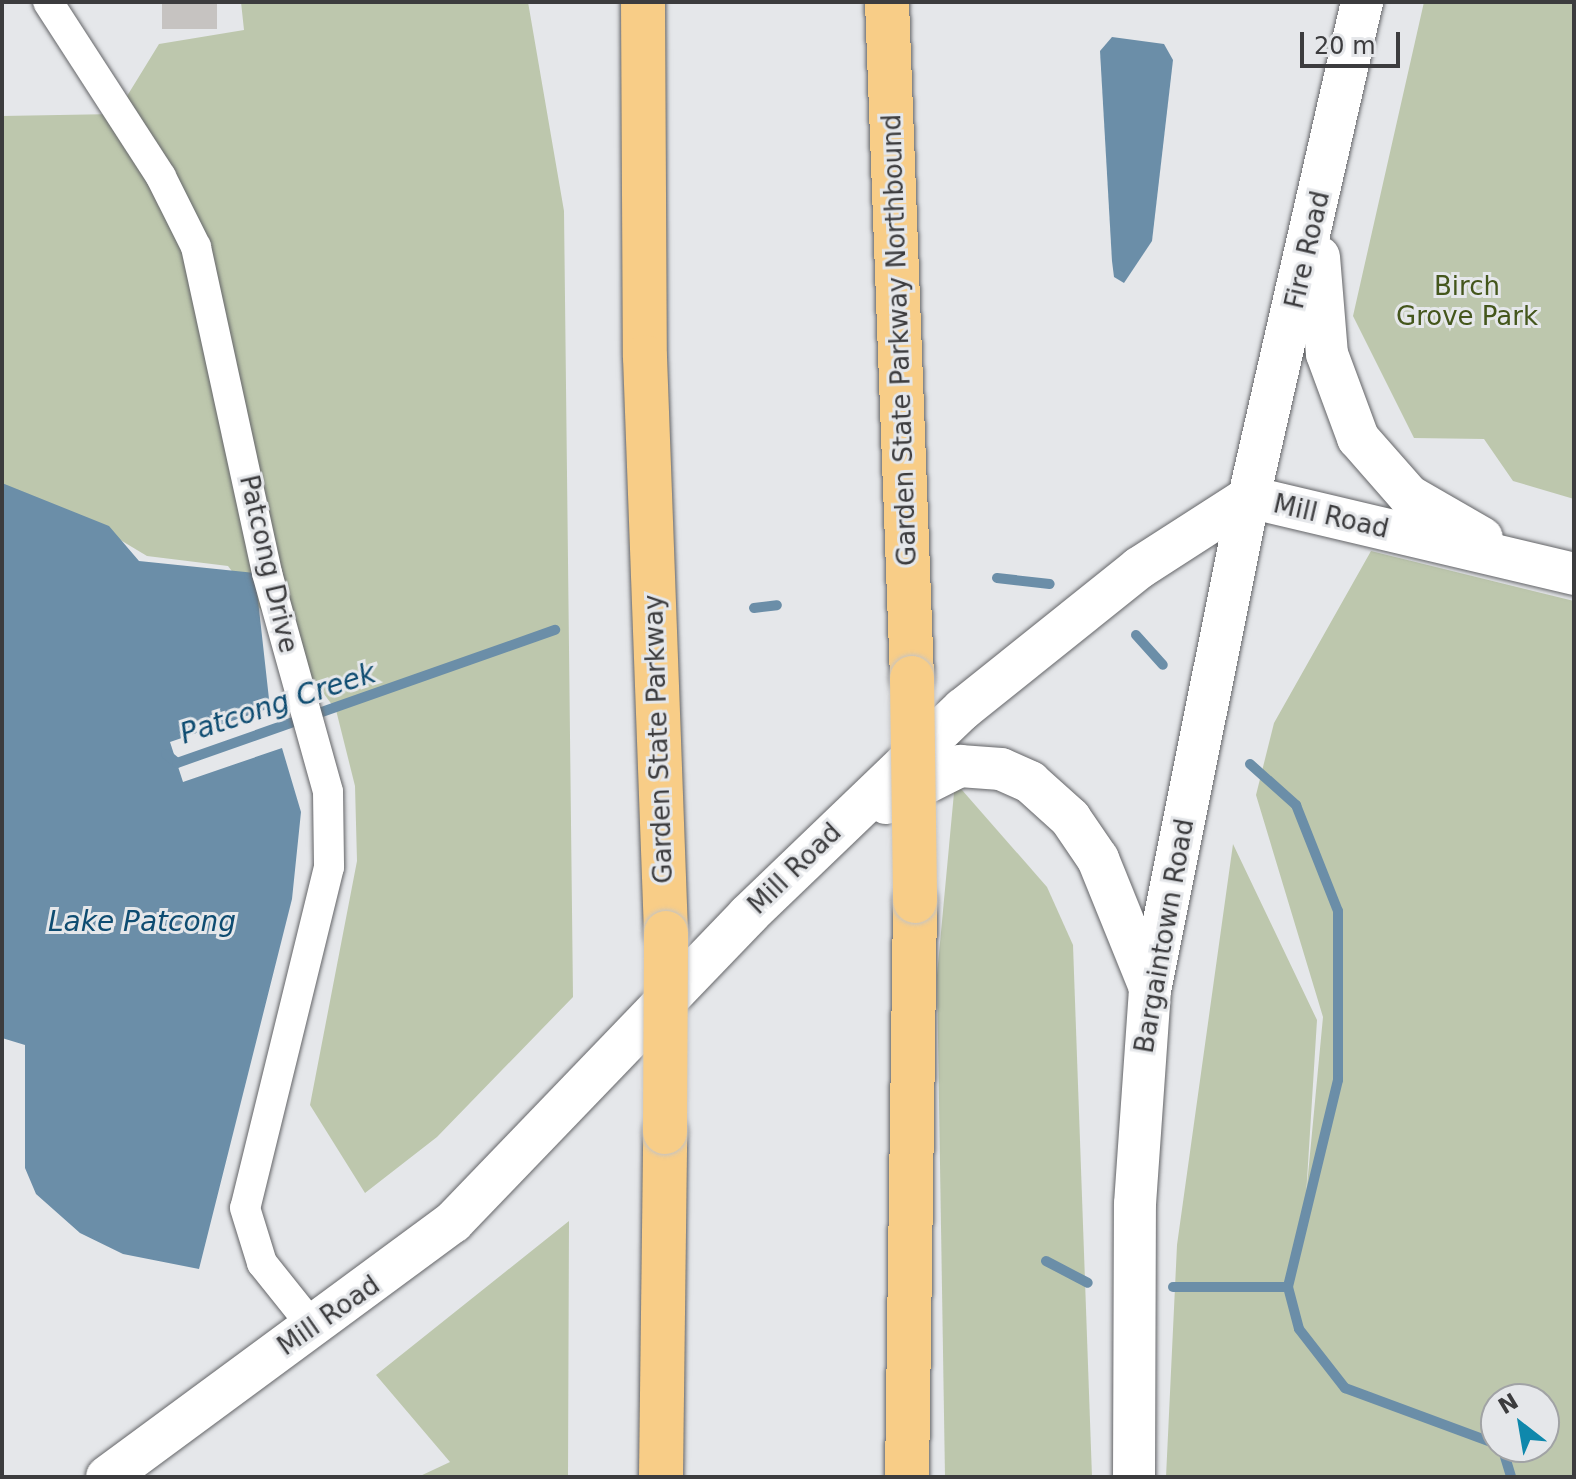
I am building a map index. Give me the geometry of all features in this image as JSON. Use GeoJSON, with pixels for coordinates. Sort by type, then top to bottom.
{"type":"FeatureCollection","features":[{"type":"Feature","properties":{"kind":"highway","name":"Garden State Parkway"},"geometry":{"type":"LineString","coordinates":[[643,2],[645,357],[666,933],[661,1477]]}},
{"type":"Feature","properties":{"kind":"highway","name":"Garden State Parkway Northbound"},"geometry":{"type":"LineString","coordinates":[[887,2],[912,678],[915,901],[907,1477]]}},
{"type":"Feature","properties":{"kind":"main road","name":"Fire Road"},"geometry":{"type":"LineString","coordinates":[[1249,497],[1316,218],[1362,2]]}},
{"type":"Feature","properties":{"kind":"main road"},"geometry":{"type":"LineString","coordinates":[[1316,218],[1327,354],[1364,448],[1409,496],[1525,562]]}},
{"type":"Feature","properties":{"kind":"main road","name":"Mill Road"},"geometry":{"type":"LineString","coordinates":[[107,1477],[314,1328],[453,1222],[832,832],[975,699],[1139,568],[1249,497],[1574,574]]}},
{"type":"Feature","properties":{"kind":"main road","name":"Bargaintown Road"},"geometry":{"type":"LineString","coordinates":[[1134,1477],[1135,1204],[1150,990],[1249,497]]}},
{"type":"Feature","properties":{"kind":"main road"},"geometry":{"type":"LineString","coordinates":[[832,832],[960,766],[1016,774],[1085,838],[1128,922],[1150,990]]}},
{"type":"Feature","properties":{"kind":"street","name":"Patcong Drive"},"geometry":{"type":"LineString","coordinates":[[48,2],[161,177],[196,247],[302,696],[328,792],[329,867],[245,1208],[262,1263],[314,1328]]}},
{"type":"Feature","properties":{"kind":"green space"},"geometry":{"type":"Polygon","coordinates":[[[241,2],[528,2],[564,211],[573,997],[437,1137],[365,1193],[310,1105],[357,861],[355,786],[336,710],[228,566],[147,556],[92,523],[2,486],[2,116],[116,114],[159,44],[244,30],[241,2]]]}},
{"type":"Feature","properties":{"kind":"green space","name":"Birch Grove Park"},"geometry":{"type":"Polygon","coordinates":[[[1424,2],[1574,2],[1574,499],[1513,481],[1484,439],[1414,438],[1353,316],[1424,2]]]}},
{"type":"Feature","properties":{"kind":"green space"},"geometry":{"type":"Polygon","coordinates":[[[1371,551],[1574,601],[1574,1477],[1166,1477],[1177,1245],[1233,844],[1317,1020],[1306,1196],[1323,1017],[1256,795],[1274,723],[1371,551]]]}},
{"type":"Feature","properties":{"kind":"green space"},"geometry":{"type":"Polygon","coordinates":[[[955,782],[1047,887],[1073,945],[1092,1477],[945,1477],[937,975],[955,782]]]}},
{"type":"Feature","properties":{"kind":"green space"},"geometry":{"type":"Polygon","coordinates":[[[569,1221],[568,1477],[418,1477],[450,1462],[376,1375],[569,1221]]]}},
{"type":"Feature","properties":{"kind":"water"},"geometry":{"type":"Polygon","coordinates":[[[1112,37],[1164,44],[1173,60],[1152,241],[1124,283],[1114,277],[1112,261],[1100,51],[1112,37]]]}},
{"type":"Feature","properties":{"kind":"water","name":"Lake Patcong"},"geometry":{"type":"Polygon","coordinates":[[[2,483],[109,526],[139,561],[255,573],[270,708],[170,742],[183,782],[282,748],[301,812],[292,899],[199,1269],[123,1254],[80,1233],[36,1194],[25,1168],[25,1045],[2,1038],[2,483]]]}},
{"type":"Feature","properties":{"kind":"building"},"geometry":{"type":"Polygon","coordinates":[[[162,2],[217,2],[217,29],[162,29],[162,2]]]}},
{"type":"Feature","properties":{"kind":"waterway","name":"Patcong Creek"},"geometry":{"type":"LineString","coordinates":[[997,578],[1050,584]]}},
{"type":"Feature","properties":{"kind":"waterway","name":"Patcong Creek"},"geometry":{"type":"LineString","coordinates":[[754,608],[777,605]]}},
{"type":"Feature","properties":{"kind":"waterway","name":"Patcong Creek"},"geometry":{"type":"LineString","coordinates":[[166,754],[177,763],[555,630]]}},
{"type":"Feature","properties":{"kind":"waterway","name":"Patcong Creek"},"geometry":{"type":"LineString","coordinates":[[1136,635],[1163,665]]}},
{"type":"Feature","properties":{"kind":"waterway","name":"Patcong Creek"},"geometry":{"type":"LineString","coordinates":[[1250,764],[1296,805],[1338,911],[1338,1080],[1288,1287],[1299,1329],[1345,1388],[1480,1438]]}},
{"type":"Feature","properties":{"kind":"waterway"},"geometry":{"type":"LineString","coordinates":[[1046,1261],[1088,1283]]}},
{"type":"Feature","properties":{"kind":"waterway"},"geometry":{"type":"LineString","coordinates":[[1173,1287],[1288,1287]]}},
{"type":"Feature","properties":{"kind":"waterway","name":"Patcong Creek"},"geometry":{"type":"LineString","coordinates":[[1507,1463],[1511,1477]]}}]}
